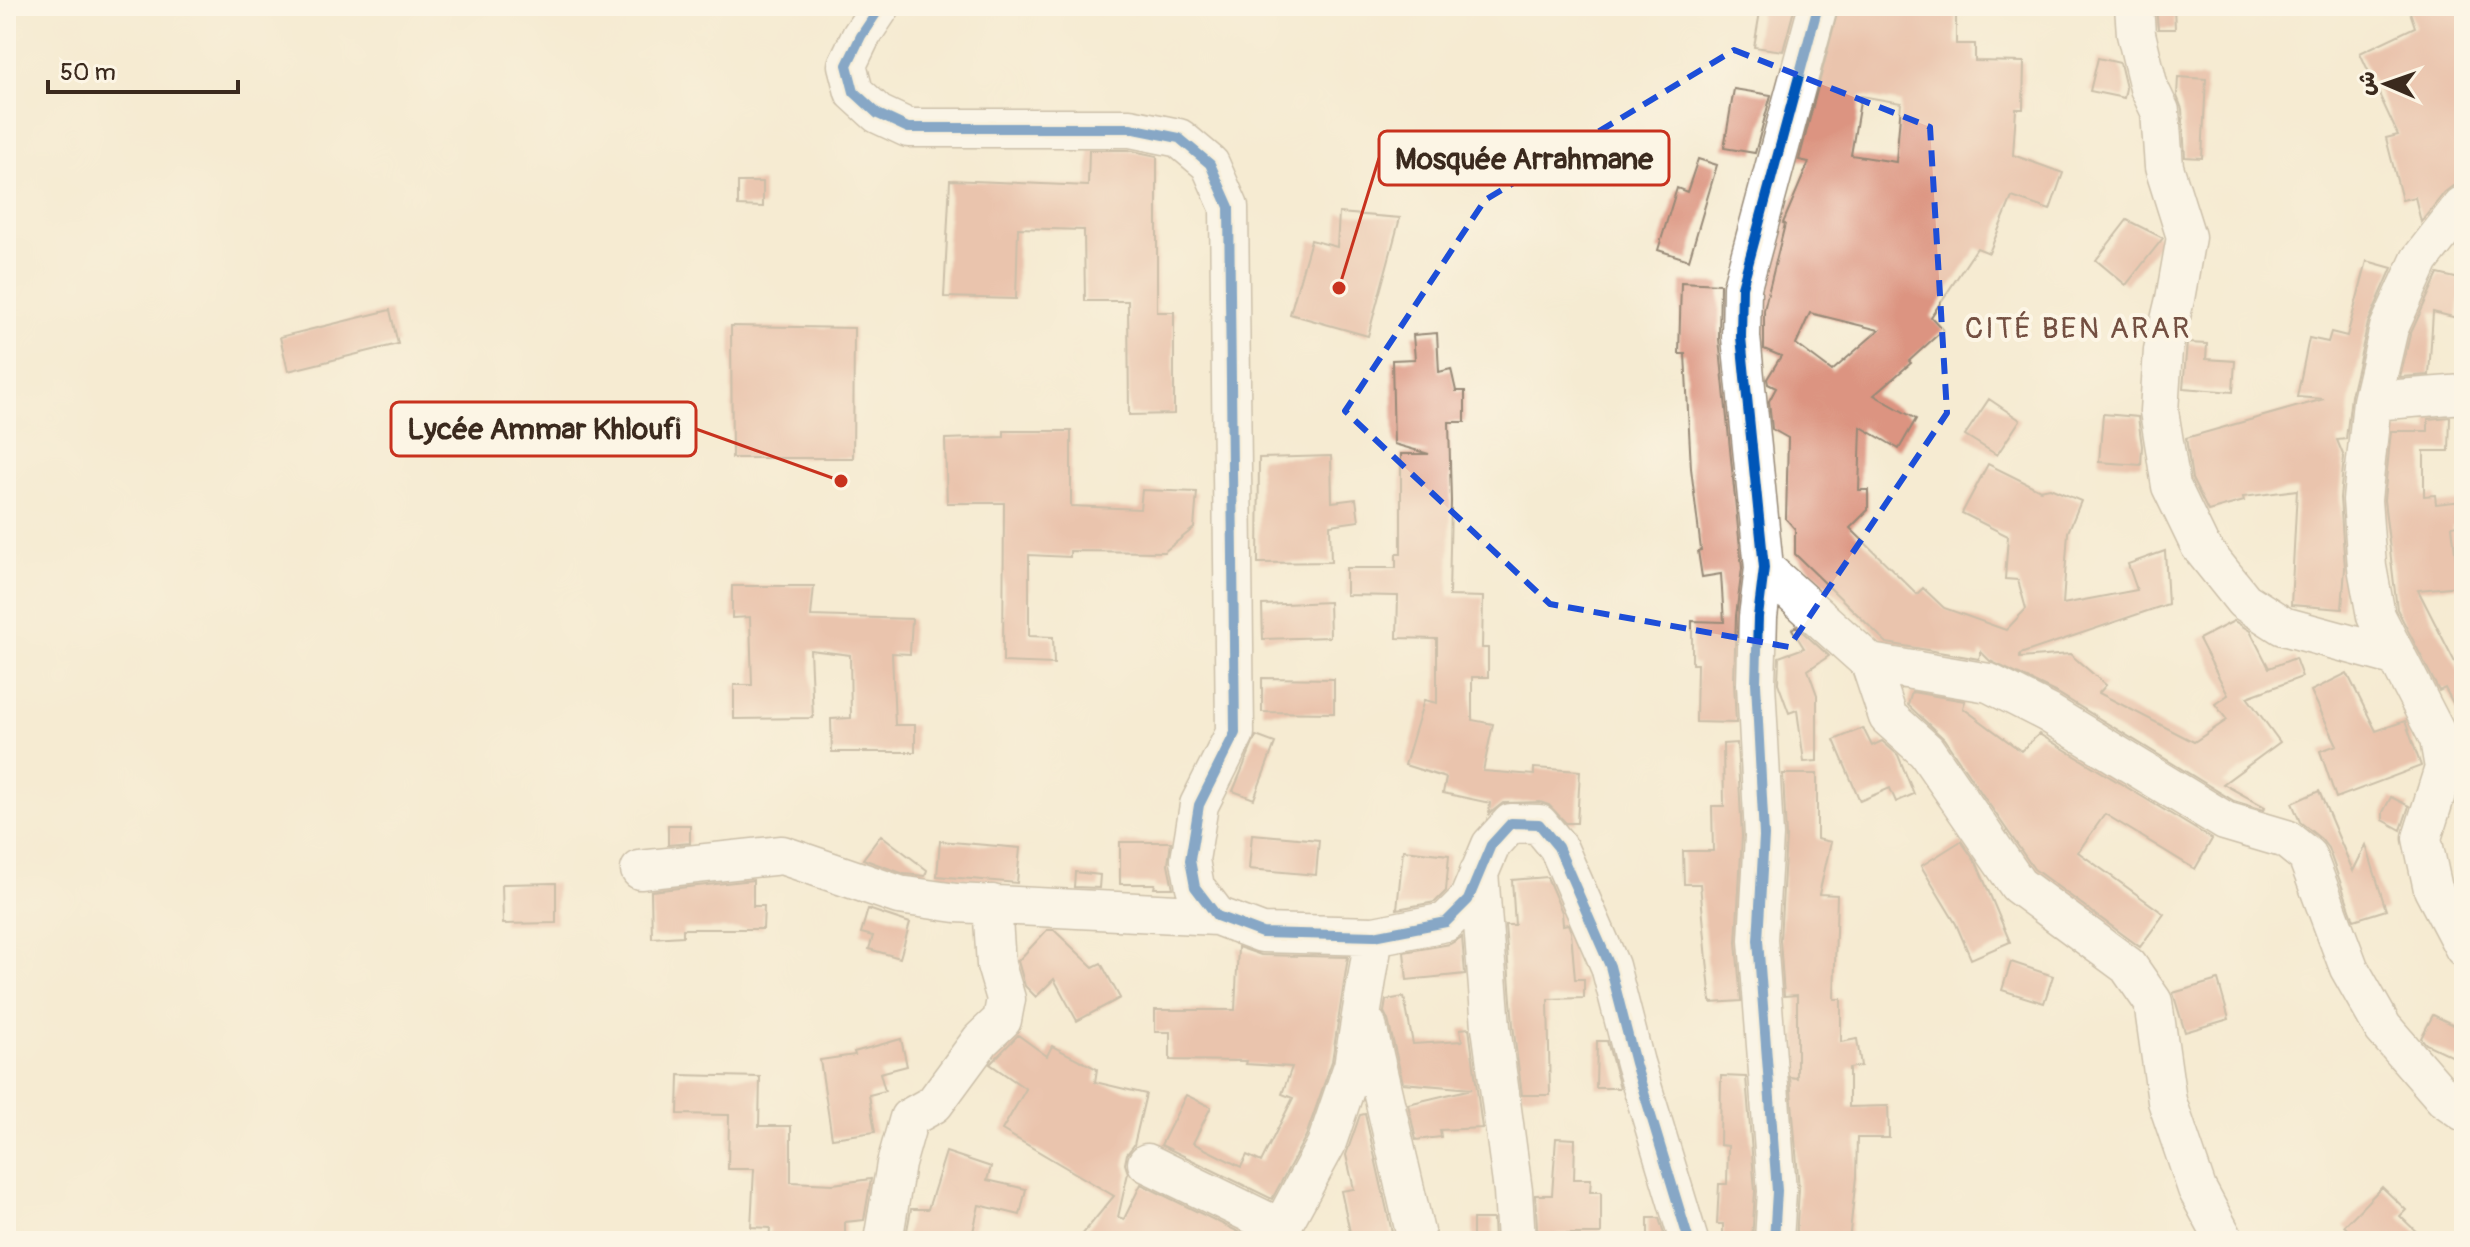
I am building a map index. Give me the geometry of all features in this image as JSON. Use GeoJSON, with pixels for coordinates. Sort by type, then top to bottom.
{"type":"FeatureCollection","features":[{"type":"Feature","properties":{"kind":"street"},"geometry":{"type":"LineString","coordinates":[[881,6],[847,65],[854,92],[878,114],[908,128],[1130,128],[1179,138],[1210,164],[1229,207],[1235,733],[1199,805],[1190,860],[1195,887],[1217,916]]}},
{"type":"Feature","properties":{"kind":"street"},"geometry":{"type":"LineString","coordinates":[[1774,1241],[1777,1191],[1758,940],[1764,836],[1756,683],[1758,617],[1764,568],[1741,337],[1742,287],[1818,6]]}},
{"type":"Feature","properties":{"kind":"street"},"geometry":{"type":"LineString","coordinates":[[2134,6],[2142,61],[2149,88],[2160,111],[2164,167],[2186,237],[2162,365],[2159,411],[2171,486],[2200,546],[2244,601],[2283,626],[2397,657]]}},
{"type":"Feature","properties":{"kind":"street"},"geometry":{"type":"LineString","coordinates":[[2462,206],[2420,260],[2389,328],[2372,401],[2362,500],[2367,567],[2376,616],[2439,739],[2444,768],[2422,838],[2433,889],[2464,948]]}},
{"type":"Feature","properties":{"kind":"street"},"geometry":{"type":"LineString","coordinates":[[2372,401],[2464,394]]}},
{"type":"Feature","properties":{"kind":"street"},"geometry":{"type":"LineString","coordinates":[[1764,568],[1870,663],[1888,717],[1926,751],[2018,885],[2128,966],[2153,1002],[2167,1101],[2197,1189],[2225,1241]]}},
{"type":"Feature","properties":{"kind":"street"},"geometry":{"type":"LineString","coordinates":[[1870,663],[1989,683],[2048,713],[2225,821],[2286,839],[2307,856],[2349,968],[2383,1028],[2444,1098],[2464,1112]]}},
{"type":"Feature","properties":{"kind":"street"},"geometry":{"type":"LineString","coordinates":[[640,870],[782,855],[899,895],[956,903],[1217,916],[1262,933],[1374,936],[1446,922],[1468,900],[1491,845],[1511,823],[1539,824],[1558,847],[1610,966],[1635,1063],[1689,1241]]}},
{"type":"Feature","properties":{"kind":"street"},"geometry":{"type":"LineString","coordinates":[[1479,872],[1491,1027],[1513,1191],[1516,1241]]}},
{"type":"Feature","properties":{"kind":"street"},"geometry":{"type":"LineString","coordinates":[[883,1241],[896,1164],[909,1118],[934,1104],[981,1040],[1002,1020],[1006,999],[996,965],[992,904]]}},
{"type":"Feature","properties":{"kind":"street"},"geometry":{"type":"LineString","coordinates":[[1147,1163],[1278,1235],[1326,1145],[1353,1066],[1374,936]]}},
{"type":"Feature","properties":{"kind":"street"},"geometry":{"type":"LineString","coordinates":[[1363,1007],[1417,1241]]}},
{"type":"Feature","properties":{"kind":"highlighted area"},"geometry":{"type":"Polygon","coordinates":[[[1734,50],[1930,127],[1947,413],[1789,647],[1550,604],[1345,411],[1485,200],[1734,50]]]}},
{"type":"Feature","properties":{"kind":"building"},"geometry":{"type":"Polygon","coordinates":[[[1761,6],[1795,6],[1783,51],[1754,47],[1761,6]]]}},
{"type":"Feature","properties":{"kind":"building"},"geometry":{"type":"Polygon","coordinates":[[[1839,6],[1956,6],[1956,44],[1975,44],[1975,61],[2024,62],[2023,109],[2016,109],[2013,155],[2063,173],[2050,210],[2012,197],[1989,253],[1977,248],[1931,317],[1943,330],[1874,395],[1916,419],[1899,449],[1861,427],[1859,490],[1868,490],[1868,510],[1850,528],[1917,594],[1923,588],[1944,608],[2006,630],[2026,609],[2018,580],[2005,579],[2008,536],[1962,513],[1988,464],[2040,490],[2050,488],[2081,501],[2068,532],[2063,604],[2137,590],[2128,564],[2165,551],[2168,604],[2020,654],[2020,658],[2070,654],[2106,685],[2099,693],[2194,742],[2227,720],[2215,704],[2228,695],[2199,639],[2234,621],[2250,631],[2269,668],[2295,658],[2302,677],[2247,697],[2280,742],[2223,784],[2265,807],[2264,810],[2234,801],[2059,694],[1990,661],[1981,652],[1979,659],[1887,643],[1795,554],[1795,529],[1786,519],[1788,438],[1772,429],[1769,401],[1776,388],[1768,384],[1767,379],[1781,356],[1764,349],[1764,310],[1783,223],[1809,162],[1799,160],[1839,6]],[[1861,96],[1851,155],[1896,162],[1901,103],[1861,96]],[[1810,313],[1796,344],[1832,371],[1879,330],[1810,313]]]}},
{"type":"Feature","properties":{"kind":"building"},"geometry":{"type":"Polygon","coordinates":[[[2156,6],[2174,6],[2175,29],[2158,29],[2156,6]]]}},
{"type":"Feature","properties":{"kind":"building"},"geometry":{"type":"Polygon","coordinates":[[[2408,6],[2464,6],[2464,184],[2453,186],[2445,192],[2421,222],[2415,197],[2402,200],[2386,138],[2398,135],[2360,53],[2415,27],[2408,6]]]}},
{"type":"Feature","properties":{"kind":"building"},"geometry":{"type":"Polygon","coordinates":[[[2098,58],[2120,63],[2126,88],[2124,98],[2090,91],[2098,58]]]}},
{"type":"Feature","properties":{"kind":"building"},"geometry":{"type":"Polygon","coordinates":[[[2178,77],[2206,79],[2202,158],[2185,157],[2182,109],[2177,96],[2178,77]]]}},
{"type":"Feature","properties":{"kind":"building"},"geometry":{"type":"Polygon","coordinates":[[[1734,89],[1771,95],[1755,153],[1724,148],[1734,89]]]}},
{"type":"Feature","properties":{"kind":"building"},"geometry":{"type":"Polygon","coordinates":[[[1089,150],[1128,150],[1157,156],[1157,312],[1174,312],[1174,414],[1129,415],[1128,301],[1085,301],[1084,230],[1018,228],[1016,299],[944,297],[950,180],[1088,186],[1089,150]]]}},
{"type":"Feature","properties":{"kind":"building"},"geometry":{"type":"Polygon","coordinates":[[[1698,159],[1717,165],[1689,260],[1658,250],[1677,188],[1687,192],[1698,159]]]}},
{"type":"Feature","properties":{"kind":"building"},"geometry":{"type":"Polygon","coordinates":[[[738,182],[763,182],[763,207],[738,206],[738,182]]]}},
{"type":"Feature","properties":{"kind":"building"},"geometry":{"type":"Polygon","coordinates":[[[1339,213],[1400,218],[1368,336],[1290,314],[1311,240],[1337,247],[1339,213]]]}},
{"type":"Feature","properties":{"kind":"building"},"geometry":{"type":"Polygon","coordinates":[[[2127,220],[2163,238],[2126,285],[2096,260],[2127,220]]]}},
{"type":"Feature","properties":{"kind":"building"},"geometry":{"type":"Polygon","coordinates":[[[2367,261],[2392,268],[2368,323],[2351,396],[2346,439],[2337,440],[2344,457],[2340,498],[2345,568],[2342,609],[2291,605],[2297,490],[2243,497],[2244,501],[2208,511],[2192,479],[2186,438],[2324,399],[2297,397],[2309,338],[2328,342],[2331,332],[2347,336],[2367,261]]]}},
{"type":"Feature","properties":{"kind":"building"},"geometry":{"type":"Polygon","coordinates":[[[2438,274],[2464,280],[2457,318],[2433,312],[2429,375],[2400,377],[2410,335],[2438,274]]]}},
{"type":"Feature","properties":{"kind":"building"},"geometry":{"type":"Polygon","coordinates":[[[1681,282],[1720,284],[1719,339],[1742,568],[1736,616],[1736,723],[1696,722],[1697,664],[1692,664],[1692,621],[1724,622],[1721,574],[1702,577],[1698,551],[1701,550],[1691,468],[1685,354],[1679,354],[1681,282]]]}},
{"type":"Feature","properties":{"kind":"building"},"geometry":{"type":"Polygon","coordinates":[[[390,310],[398,344],[288,371],[280,337],[390,310]]]}},
{"type":"Feature","properties":{"kind":"building"},"geometry":{"type":"Polygon","coordinates":[[[731,326],[854,328],[853,458],[732,458],[731,326]]]}},
{"type":"Feature","properties":{"kind":"building"},"geometry":{"type":"Polygon","coordinates":[[[1437,333],[1439,372],[1451,369],[1456,391],[1465,391],[1465,422],[1449,422],[1449,596],[1483,597],[1482,648],[1488,648],[1488,677],[1472,677],[1472,720],[1493,724],[1483,771],[1534,775],[1534,768],[1580,771],[1577,823],[1566,823],[1549,805],[1540,802],[1503,803],[1489,814],[1490,803],[1443,793],[1446,778],[1405,765],[1424,700],[1437,703],[1437,639],[1397,638],[1398,596],[1346,595],[1346,568],[1396,568],[1396,554],[1401,554],[1401,454],[1429,454],[1394,444],[1392,360],[1415,359],[1413,335],[1437,333]]]}},
{"type":"Feature","properties":{"kind":"building"},"geometry":{"type":"Polygon","coordinates":[[[2187,343],[2207,344],[2206,359],[2235,361],[2233,392],[2183,388],[2187,343]]]}},
{"type":"Feature","properties":{"kind":"building"},"geometry":{"type":"Polygon","coordinates":[[[1989,399],[2020,420],[1997,455],[1965,435],[1989,399]]]}},
{"type":"Feature","properties":{"kind":"building"},"geometry":{"type":"Polygon","coordinates":[[[2103,414],[2138,417],[2141,465],[2099,462],[2103,414]]]}},
{"type":"Feature","properties":{"kind":"building"},"geometry":{"type":"Polygon","coordinates":[[[2450,417],[2449,451],[2424,451],[2424,496],[2435,495],[2436,504],[2463,501],[2464,524],[2452,526],[2459,586],[2418,590],[2464,680],[2464,724],[2445,688],[2439,691],[2397,609],[2384,500],[2391,431],[2428,431],[2428,419],[2450,417]]]}},
{"type":"Feature","properties":{"kind":"building"},"geometry":{"type":"Polygon","coordinates":[[[1004,431],[1071,431],[1071,506],[1140,509],[1142,490],[1197,492],[1194,528],[1164,552],[1070,551],[1070,557],[1029,555],[1029,636],[1053,637],[1054,664],[1003,662],[1004,503],[947,503],[945,439],[1004,437],[1004,431]]]}},
{"type":"Feature","properties":{"kind":"building"},"geometry":{"type":"Polygon","coordinates":[[[1331,456],[1332,502],[1356,499],[1359,521],[1330,525],[1331,562],[1258,563],[1259,458],[1331,456]]]}},
{"type":"Feature","properties":{"kind":"building"},"geometry":{"type":"Polygon","coordinates":[[[732,586],[814,586],[811,616],[912,619],[910,654],[892,653],[895,725],[915,725],[915,752],[832,752],[831,719],[851,718],[850,655],[810,650],[813,718],[734,719],[734,685],[752,685],[750,617],[732,618],[732,586]]]}},
{"type":"Feature","properties":{"kind":"building"},"geometry":{"type":"Polygon","coordinates":[[[1329,602],[1330,637],[1263,639],[1262,605],[1329,602]]]}},
{"type":"Feature","properties":{"kind":"building"},"geometry":{"type":"Polygon","coordinates":[[[1796,626],[1829,656],[1808,670],[1817,695],[1817,761],[1804,762],[1797,710],[1789,713],[1778,683],[1779,657],[1804,648],[1792,629],[1796,626]]]}},
{"type":"Feature","properties":{"kind":"building"},"geometry":{"type":"Polygon","coordinates":[[[2347,673],[2376,731],[2405,721],[2421,766],[2336,798],[2320,751],[2337,745],[2311,691],[2347,673]]]}},
{"type":"Feature","properties":{"kind":"building"},"geometry":{"type":"Polygon","coordinates":[[[1262,678],[1334,679],[1334,713],[1262,712],[1262,678]]]}},
{"type":"Feature","properties":{"kind":"building"},"geometry":{"type":"Polygon","coordinates":[[[1912,692],[1965,701],[1963,708],[2021,751],[2039,734],[2212,839],[2195,869],[2105,814],[2078,852],[2164,914],[2140,947],[2034,869],[1944,739],[1908,705],[1912,692]]]}},
{"type":"Feature","properties":{"kind":"building"},"geometry":{"type":"Polygon","coordinates":[[[1863,728],[1872,746],[1882,741],[1898,755],[1914,794],[1896,802],[1890,788],[1860,801],[1834,740],[1863,728]]]}},
{"type":"Feature","properties":{"kind":"building"},"geometry":{"type":"Polygon","coordinates":[[[1256,736],[1275,743],[1254,799],[1233,791],[1256,736]]]}},
{"type":"Feature","properties":{"kind":"building"},"geometry":{"type":"Polygon","coordinates":[[[1737,743],[1742,836],[1736,942],[1741,1001],[1711,1003],[1700,884],[1684,884],[1683,851],[1713,851],[1712,806],[1724,806],[1723,744],[1737,743]]]}},
{"type":"Feature","properties":{"kind":"building"},"geometry":{"type":"Polygon","coordinates":[[[1783,774],[1817,774],[1817,839],[1831,842],[1819,894],[1837,895],[1834,999],[1841,999],[1841,1042],[1857,1039],[1861,1066],[1849,1068],[1849,1107],[1888,1106],[1889,1138],[1857,1138],[1849,1241],[1796,1241],[1799,1189],[1790,1077],[1797,1078],[1797,995],[1784,996],[1780,940],[1786,837],[1783,774]]]}},
{"type":"Feature","properties":{"kind":"building"},"geometry":{"type":"Polygon","coordinates":[[[2319,791],[2353,871],[2366,845],[2386,910],[2354,920],[2328,848],[2300,822],[2292,803],[2319,791]]]}},
{"type":"Feature","properties":{"kind":"building"},"geometry":{"type":"Polygon","coordinates":[[[2391,797],[2409,806],[2401,830],[2383,820],[2383,812],[2391,797]]]}},
{"type":"Feature","properties":{"kind":"building"},"geometry":{"type":"Polygon","coordinates":[[[668,825],[690,825],[690,843],[668,845],[668,825]]]}},
{"type":"Feature","properties":{"kind":"building"},"geometry":{"type":"Polygon","coordinates":[[[1252,834],[1319,840],[1316,875],[1249,869],[1252,834]]]}},
{"type":"Feature","properties":{"kind":"building"},"geometry":{"type":"Polygon","coordinates":[[[881,835],[927,870],[925,876],[904,874],[863,859],[881,835]]]}},
{"type":"Feature","properties":{"kind":"building"},"geometry":{"type":"Polygon","coordinates":[[[940,841],[1020,848],[1017,883],[937,876],[940,841]]]}},
{"type":"Feature","properties":{"kind":"building"},"geometry":{"type":"Polygon","coordinates":[[[1961,841],[1977,864],[2010,942],[1971,959],[1956,924],[1921,866],[1961,841]]]}},
{"type":"Feature","properties":{"kind":"building"},"geometry":{"type":"Polygon","coordinates":[[[1120,842],[1171,842],[1168,864],[1173,888],[1154,888],[1155,884],[1120,884],[1120,842]]]}},
{"type":"Feature","properties":{"kind":"building"},"geometry":{"type":"Polygon","coordinates":[[[1403,850],[1449,855],[1446,891],[1435,902],[1397,909],[1403,850]]]}},
{"type":"Feature","properties":{"kind":"building"},"geometry":{"type":"Polygon","coordinates":[[[1075,872],[1100,875],[1099,888],[1074,887],[1075,872]]]}},
{"type":"Feature","properties":{"kind":"building"},"geometry":{"type":"Polygon","coordinates":[[[1547,877],[1562,912],[1563,925],[1568,924],[1571,932],[1575,979],[1584,979],[1584,998],[1548,999],[1550,1095],[1522,1095],[1505,925],[1515,925],[1512,880],[1547,877]]]}},
{"type":"Feature","properties":{"kind":"building"},"geometry":{"type":"Polygon","coordinates":[[[753,880],[753,906],[764,906],[763,929],[683,929],[683,936],[652,938],[651,891],[753,880]]]}},
{"type":"Feature","properties":{"kind":"building"},"geometry":{"type":"Polygon","coordinates":[[[556,883],[556,923],[503,924],[502,884],[556,883]]]}},
{"type":"Feature","properties":{"kind":"building"},"geometry":{"type":"Polygon","coordinates":[[[868,909],[910,923],[900,958],[869,949],[873,936],[861,933],[868,909]]]}},
{"type":"Feature","properties":{"kind":"building"},"geometry":{"type":"Polygon","coordinates":[[[1047,930],[1054,930],[1093,967],[1101,963],[1120,998],[1077,1021],[1054,979],[1036,997],[1025,986],[1018,961],[1047,930]]]}},
{"type":"Feature","properties":{"kind":"building"},"geometry":{"type":"Polygon","coordinates":[[[1462,937],[1465,974],[1407,980],[1404,952],[1450,944],[1462,937]]]}},
{"type":"Feature","properties":{"kind":"building"},"geometry":{"type":"Polygon","coordinates":[[[1238,947],[1261,955],[1348,957],[1332,1061],[1306,1136],[1272,1199],[1161,1145],[1186,1095],[1211,1107],[1193,1143],[1241,1167],[1247,1155],[1261,1162],[1293,1098],[1282,1094],[1292,1067],[1246,1064],[1247,1061],[1170,1060],[1170,1032],[1155,1032],[1155,1010],[1235,1010],[1238,947]]]}},
{"type":"Feature","properties":{"kind":"building"},"geometry":{"type":"Polygon","coordinates":[[[2011,962],[2053,976],[2044,1003],[2002,990],[2011,962]]]}},
{"type":"Feature","properties":{"kind":"building"},"geometry":{"type":"Polygon","coordinates":[[[2218,980],[2229,1019],[2185,1032],[2173,993],[2218,980]]]}},
{"type":"Feature","properties":{"kind":"building"},"geometry":{"type":"Polygon","coordinates":[[[1404,997],[1413,1044],[1462,1041],[1460,1029],[1469,1028],[1482,1128],[1440,1130],[1441,1137],[1416,1140],[1408,1104],[1472,1089],[1403,1083],[1384,1012],[1386,1000],[1404,997]]]}},
{"type":"Feature","properties":{"kind":"building"},"geometry":{"type":"Polygon","coordinates":[[[2433,1015],[2464,1030],[2464,1062],[2426,1044],[2421,1038],[2433,1015]]]}},
{"type":"Feature","properties":{"kind":"building"},"geometry":{"type":"Polygon","coordinates":[[[1018,1035],[1047,1056],[1052,1046],[1097,1069],[1095,1082],[1146,1094],[1134,1145],[1127,1154],[1125,1164],[1128,1173],[1118,1217],[1124,1219],[1141,1184],[1252,1241],[1077,1241],[1114,1196],[1002,1130],[1026,1089],[990,1064],[1018,1035]]]}},
{"type":"Feature","properties":{"kind":"building"},"geometry":{"type":"Polygon","coordinates":[[[901,1039],[907,1066],[880,1073],[885,1091],[869,1095],[875,1132],[832,1138],[820,1060],[855,1055],[854,1052],[901,1039]]]}},
{"type":"Feature","properties":{"kind":"building"},"geometry":{"type":"Polygon","coordinates":[[[1597,1041],[1607,1041],[1620,1088],[1596,1088],[1597,1041]]]}},
{"type":"Feature","properties":{"kind":"building"},"geometry":{"type":"Polygon","coordinates":[[[679,1075],[760,1077],[759,1126],[791,1126],[791,1182],[833,1184],[871,1179],[864,1220],[845,1222],[845,1241],[769,1241],[770,1228],[751,1227],[754,1169],[728,1169],[729,1115],[678,1114],[679,1075]]]}},
{"type":"Feature","properties":{"kind":"building"},"geometry":{"type":"Polygon","coordinates":[[[1721,1076],[1746,1077],[1755,1191],[1752,1241],[1723,1241],[1723,1224],[1717,1224],[1719,1184],[1727,1184],[1728,1146],[1720,1145],[1721,1076]]]}},
{"type":"Feature","properties":{"kind":"building"},"geometry":{"type":"Polygon","coordinates":[[[1365,1114],[1394,1241],[1352,1241],[1341,1191],[1354,1189],[1346,1155],[1360,1115],[1365,1114]]]}},
{"type":"Feature","properties":{"kind":"building"},"geometry":{"type":"Polygon","coordinates":[[[1556,1138],[1575,1139],[1574,1179],[1591,1179],[1590,1192],[1601,1192],[1601,1234],[1558,1234],[1557,1241],[1538,1241],[1535,1195],[1552,1195],[1556,1138]]]}},
{"type":"Feature","properties":{"kind":"building"},"geometry":{"type":"Polygon","coordinates":[[[946,1152],[991,1167],[987,1180],[1026,1189],[1020,1215],[979,1205],[971,1241],[905,1241],[911,1209],[928,1209],[946,1152]]]}},
{"type":"Feature","properties":{"kind":"building"},"geometry":{"type":"Polygon","coordinates":[[[2382,1187],[2406,1210],[2400,1216],[2426,1241],[2360,1241],[2344,1226],[2382,1187]]]}},
{"type":"Feature","properties":{"kind":"building"},"geometry":{"type":"Polygon","coordinates":[[[1648,1218],[1659,1218],[1666,1241],[1648,1241],[1648,1218]]]}},
{"type":"Feature","properties":{"kind":"building"},"geometry":{"type":"Polygon","coordinates":[[[1473,1219],[1493,1219],[1494,1241],[1473,1241],[1473,1219]]]}},
{"type":"Feature","properties":{"kind":"cycle path"},"geometry":{"type":"LineString","coordinates":[[881,6],[847,65],[854,92],[878,114],[908,128],[1130,128],[1179,138],[1210,164],[1229,207],[1235,733],[1199,805],[1190,860],[1195,887],[1217,916],[1262,933],[1374,936],[1446,922],[1468,900],[1491,845],[1511,823],[1539,824],[1558,847],[1610,966],[1635,1063],[1689,1241]]}},
{"type":"Feature","properties":{"kind":"cycle path"},"geometry":{"type":"LineString","coordinates":[[1774,1241],[1777,1191],[1758,940],[1764,836],[1756,683],[1758,617],[1764,568],[1741,337],[1742,287],[1818,6]]}},
{"type":"Feature","properties":{"kind":"place","name":"Mosquée Arrahmane"},"geometry":{"type":"Point","coordinates":[1339,288]}},
{"type":"Feature","properties":{"kind":"place","name":"Lycée Ammar Khloufi"},"geometry":{"type":"Point","coordinates":[841,481]}},
{"type":"Feature","properties":{"kind":"district","name":"CITÉ BEN ARAR"},"geometry":{"type":"Point","coordinates":[2078,328]}}]}
